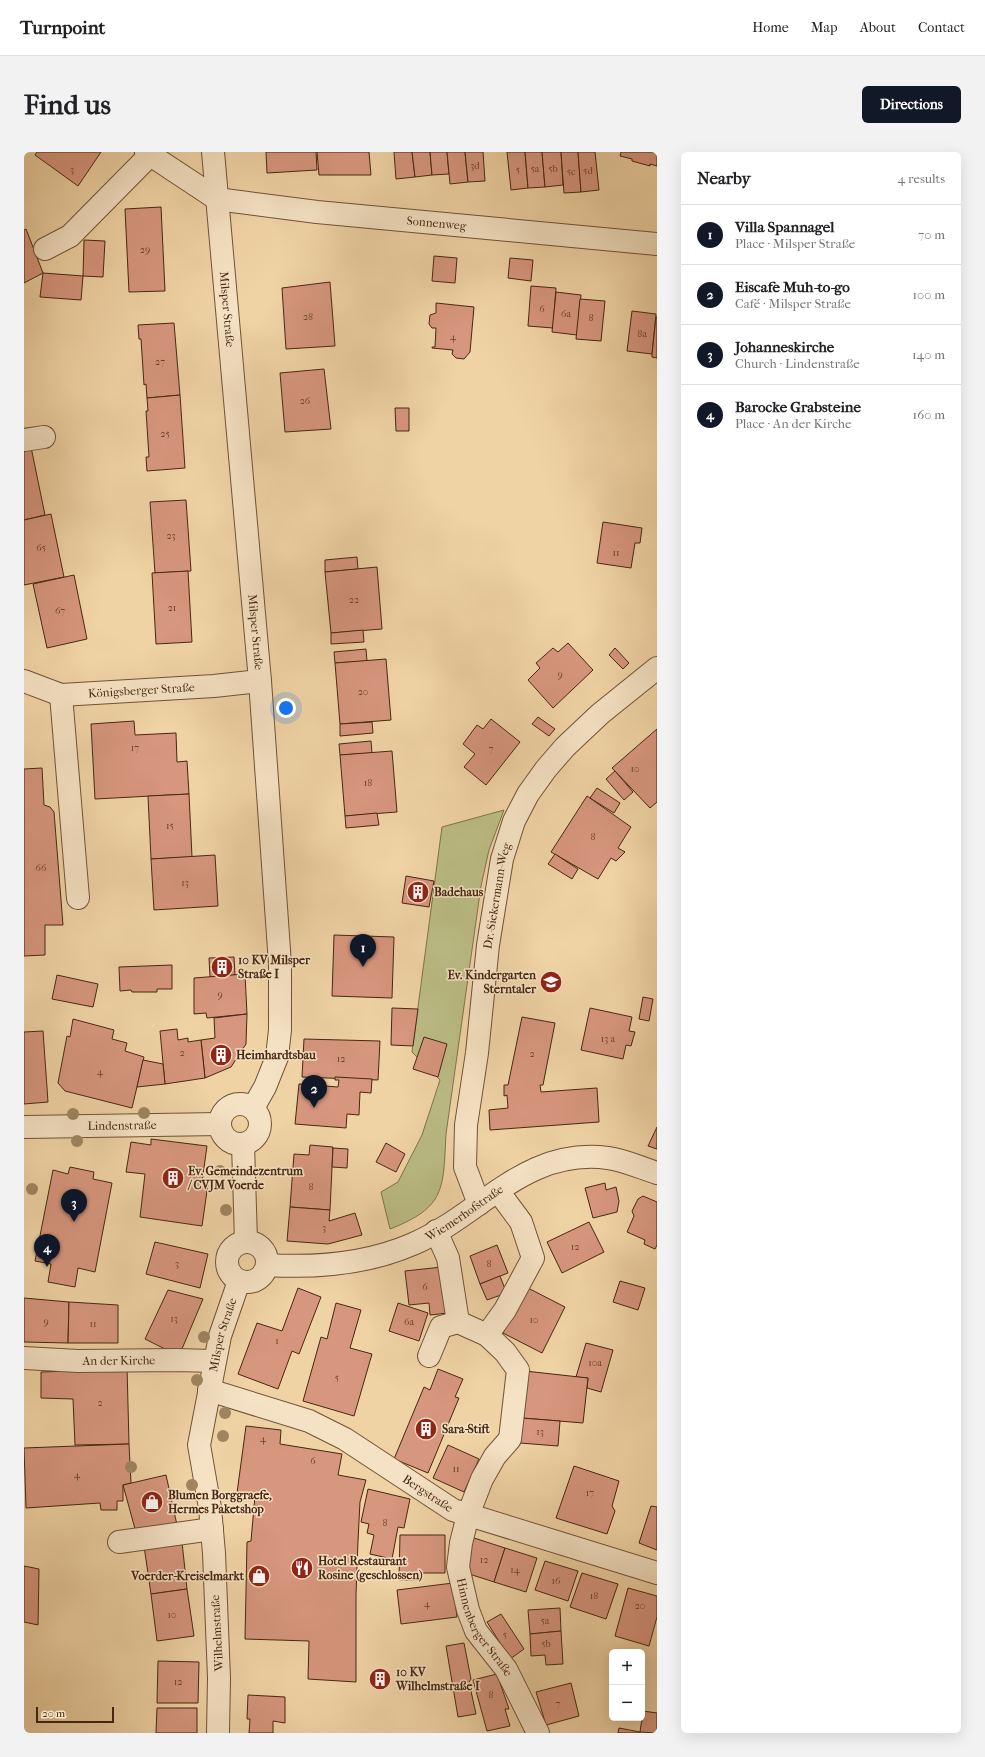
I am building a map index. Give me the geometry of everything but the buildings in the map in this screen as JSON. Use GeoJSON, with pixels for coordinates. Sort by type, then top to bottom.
{"type":"FeatureCollection","features":[{"type":"Feature","properties":{"kind":"street","name":"Milsper Straße"},"geometry":{"type":"LineString","coordinates":[[213,152],[260,681],[280,964],[280,1030],[277,1057],[272,1072],[253,1108]]}},
{"type":"Feature","properties":{"kind":"street"},"geometry":{"type":"LineString","coordinates":[[45,249],[70,236],[148,154],[217,199]]}},
{"type":"Feature","properties":{"kind":"street","name":"Sonnenweg"},"geometry":{"type":"LineString","coordinates":[[217,199],[317,212],[657,244]]}},
{"type":"Feature","properties":{"kind":"street","name":"Dr.-Siekermann-Weg"},"geometry":{"type":"LineString","coordinates":[[478,1204],[466,1167],[466,1125],[477,1053],[488,946],[502,859],[514,821],[528,794],[546,769],[565,747],[600,714],[657,668]]}},
{"type":"Feature","properties":{"kind":"street","name":"Königsberger Straße"},"geometry":{"type":"LineString","coordinates":[[24,682],[61,695],[214,686],[260,681]]}},
{"type":"Feature","properties":{"kind":"street"},"geometry":{"type":"LineString","coordinates":[[61,695],[78,898]]}},
{"type":"Feature","properties":{"kind":"street"},"geometry":{"type":"LineString","coordinates":[[241,1103],[253,1108],[259,1118],[259,1129],[253,1139],[243,1144],[232,1143],[227,1140],[221,1131],[220,1124],[221,1118],[228,1107],[241,1103]]}},
{"type":"Feature","properties":{"kind":"street","name":"Lindenstraße"},"geometry":{"type":"LineString","coordinates":[[24,1127],[220,1124]]}},
{"type":"Feature","properties":{"kind":"street"},"geometry":{"type":"LineString","coordinates":[[243,1144],[246,1241]]}},
{"type":"Feature","properties":{"kind":"street","name":"Wiemerhofstraße"},"geometry":{"type":"LineString","coordinates":[[267,1265],[298,1267],[364,1260],[413,1244],[436,1231],[526,1172],[556,1161],[574,1158],[610,1158],[657,1173]]}},
{"type":"Feature","properties":{"kind":"street"},"geometry":{"type":"LineString","coordinates":[[429,1356],[442,1327],[458,1322],[487,1334],[505,1310],[533,1258],[521,1222],[498,1191]]}},
{"type":"Feature","properties":{"kind":"street"},"geometry":{"type":"LineString","coordinates":[[436,1231],[448,1258],[458,1322]]}},
{"type":"Feature","properties":{"kind":"street"},"geometry":{"type":"LineString","coordinates":[[246,1241],[254,1243],[262,1248],[266,1256],[267,1265],[265,1271],[257,1280],[251,1282],[239,1281],[229,1271],[227,1267],[227,1258],[232,1247],[238,1243],[246,1241]]}},
{"type":"Feature","properties":{"kind":"street","name":"Milsper Straße"},"geometry":{"type":"LineString","coordinates":[[209,1390],[220,1336],[239,1281]]}},
{"type":"Feature","properties":{"kind":"street","name":"Hinnenberger Straße"},"geometry":{"type":"LineString","coordinates":[[487,1334],[505,1352],[518,1370],[510,1439],[492,1462],[482,1480],[468,1515],[461,1543],[458,1567],[468,1610],[476,1631],[506,1669],[538,1733]]}},
{"type":"Feature","properties":{"kind":"street","name":"An der Kirche"},"geometry":{"type":"LineString","coordinates":[[24,1358],[78,1361],[214,1361]]}},
{"type":"Feature","properties":{"kind":"street","name":"Bergstraße"},"geometry":{"type":"LineString","coordinates":[[209,1390],[309,1421],[345,1439],[452,1510],[657,1573]]}},
{"type":"Feature","properties":{"kind":"street","name":"Wilhelmstraße"},"geometry":{"type":"LineString","coordinates":[[209,1390],[198,1445],[212,1529],[219,1678],[218,1733]]}},
{"type":"Feature","properties":{"kind":"street"},"geometry":{"type":"LineString","coordinates":[[119,1542],[212,1529]]}},
{"type":"Feature","properties":{"kind":"green space"},"geometry":{"type":"Polygon","coordinates":[[[504,810],[489,850],[481,886],[446,1134],[442,1182],[438,1194],[432,1204],[422,1213],[390,1229],[381,1192],[398,1182],[422,1135],[440,1080],[412,1052],[442,827],[504,810]]]}},
{"type":"Feature","properties":{"kind":"place","name":"Badehaus"},"geometry":{"type":"Point","coordinates":[418,892]}},
{"type":"Feature","properties":{"kind":"place","name":"10 KV Milsper Straße I"},"geometry":{"type":"Point","coordinates":[222,967]}},
{"type":"Feature","properties":{"kind":"place","name":"Villa Spannagel"},"geometry":{"type":"Point","coordinates":[363,967]}},
{"type":"Feature","properties":{"kind":"place","name":"Ev. Kindergarten Sterntaler"},"geometry":{"type":"Point","coordinates":[551,982]}},
{"type":"Feature","properties":{"kind":"place","name":"Heimhardtsbau"},"geometry":{"type":"Point","coordinates":[221,1055]}},
{"type":"Feature","properties":{"kind":"place","name":"Eiscafe Muh-to-go"},"geometry":{"type":"Point","coordinates":[314,1108]}},
{"type":"Feature","properties":{"kind":"place","name":"Ev. Gemeindezentrum / CVJM Voerde"},"geometry":{"type":"Point","coordinates":[173,1178]}},
{"type":"Feature","properties":{"kind":"place","name":"Johanneskirche"},"geometry":{"type":"Point","coordinates":[74,1222]}},
{"type":"Feature","properties":{"kind":"place","name":"Barocke Grabsteine"},"geometry":{"type":"Point","coordinates":[47,1267]}},
{"type":"Feature","properties":{"kind":"place","name":"Sara-Stift"},"geometry":{"type":"Point","coordinates":[426,1429]}},
{"type":"Feature","properties":{"kind":"place","name":"Blumen Borggraefe, Hermes Paketshop"},"geometry":{"type":"Point","coordinates":[152,1502]}},
{"type":"Feature","properties":{"kind":"place","name":"Hotel Restaurant Rosine (geschlossen)"},"geometry":{"type":"Point","coordinates":[302,1568]}},
{"type":"Feature","properties":{"kind":"place","name":"Voerder-Kreiselmarkt"},"geometry":{"type":"Point","coordinates":[259,1576]}},
{"type":"Feature","properties":{"kind":"place","name":"10 KV Wilhelmstraße I"},"geometry":{"type":"Point","coordinates":[380,1679]}}]}
